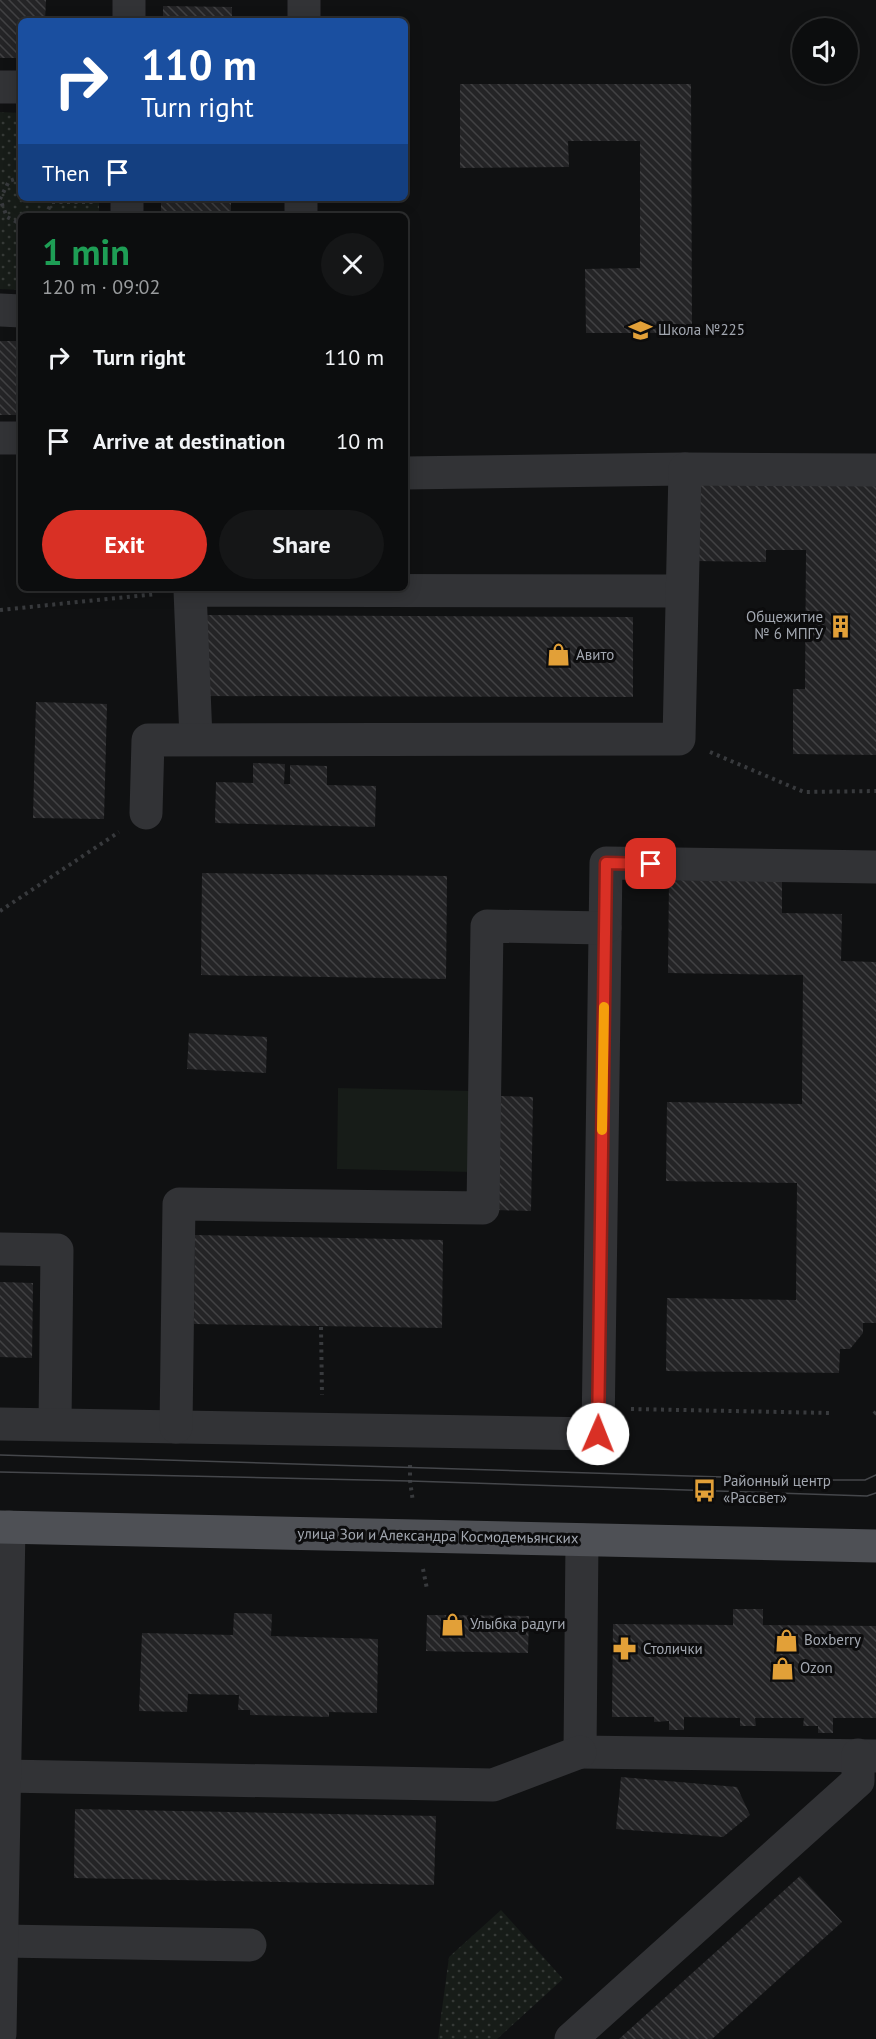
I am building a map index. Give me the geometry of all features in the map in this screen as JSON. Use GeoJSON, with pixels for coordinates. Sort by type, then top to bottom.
{"type":"FeatureCollection","features":[{"type":"Feature","properties":{"kind":"main road","name":"улица Зои и Александра Космодемьянских"},"geometry":{"type":"LineString","coordinates":[[5,1527],[876,1546]]}},
{"type":"Feature","properties":{"kind":"lane"},"geometry":{"type":"LineString","coordinates":[[129,0],[129,18]]}},
{"type":"Feature","properties":{"kind":"lane"},"geometry":{"type":"LineString","coordinates":[[304,0],[304,18]]}},
{"type":"Feature","properties":{"kind":"lane"},"geometry":{"type":"LineString","coordinates":[[0,87],[18,87]]}},
{"type":"Feature","properties":{"kind":"lane"},"geometry":{"type":"LineString","coordinates":[[0,310],[18,311]]}},
{"type":"Feature","properties":{"kind":"lane"},"geometry":{"type":"LineString","coordinates":[[0,438],[18,438]]}},
{"type":"Feature","properties":{"kind":"lane"},"geometry":{"type":"LineString","coordinates":[[408,473],[685,469],[876,470]]}},
{"type":"Feature","properties":{"kind":"lane"},"geometry":{"type":"LineString","coordinates":[[146,813],[148,740],[679,739],[685,469]]}},
{"type":"Feature","properties":{"kind":"lane"},"geometry":{"type":"LineString","coordinates":[[408,590],[681,591]]}},
{"type":"Feature","properties":{"kind":"lane"},"geometry":{"type":"LineString","coordinates":[[190,591],[196,740]]}},
{"type":"Feature","properties":{"kind":"lane"},"geometry":{"type":"LineString","coordinates":[[0,1424],[598,1434],[606,863],[876,867]]}},
{"type":"Feature","properties":{"kind":"lane"},"geometry":{"type":"LineString","coordinates":[[176,1427],[179,1204],[483,1208],[487,926],[605,928]]}},
{"type":"Feature","properties":{"kind":"lane"},"geometry":{"type":"LineString","coordinates":[[0,1249],[57,1250],[55,1424]]}},
{"type":"Feature","properties":{"kind":"lane"},"geometry":{"type":"LineString","coordinates":[[0,2034],[5,1527]]}},
{"type":"Feature","properties":{"kind":"lane"},"geometry":{"type":"LineString","coordinates":[[580,1752],[582,1540]]}},
{"type":"Feature","properties":{"kind":"lane"},"geometry":{"type":"LineString","coordinates":[[4,1758],[493,1785],[580,1752],[867,1756],[858,1781],[571,2039]]}},
{"type":"Feature","properties":{"kind":"lane"},"geometry":{"type":"LineString","coordinates":[[2,1941],[250,1945]]}},
{"type":"Feature","properties":{"kind":"path"},"geometry":{"type":"LineString","coordinates":[[18,178],[9,181],[0,198],[7,217],[18,222]]}},
{"type":"Feature","properties":{"kind":"path"},"geometry":{"type":"LineString","coordinates":[[66,201],[127,205]]}},
{"type":"Feature","properties":{"kind":"path"},"geometry":{"type":"LineString","coordinates":[[0,610],[180,591]]}},
{"type":"Feature","properties":{"kind":"path"},"geometry":{"type":"LineString","coordinates":[[679,739],[804,792],[876,791]]}},
{"type":"Feature","properties":{"kind":"path"},"geometry":{"type":"LineString","coordinates":[[0,912],[146,813]]}},
{"type":"Feature","properties":{"kind":"path"},"geometry":{"type":"LineString","coordinates":[[321,1327],[322,1404]]}},
{"type":"Feature","properties":{"kind":"path"},"geometry":{"type":"LineString","coordinates":[[598,1409],[830,1413]]}},
{"type":"Feature","properties":{"kind":"shaded area"},"geometry":{"type":"Polygon","coordinates":[[[0,112],[18,113],[18,201],[99,201],[99,213],[18,213],[18,290],[0,289],[0,112]]]}},
{"type":"Feature","properties":{"kind":"shaded area"},"geometry":{"type":"Polygon","coordinates":[[[338,1088],[472,1091],[471,1172],[337,1169],[338,1088]]]}},
{"type":"Feature","properties":{"kind":"shaded area"},"geometry":{"type":"Polygon","coordinates":[[[501,1910],[563,1979],[497,2039],[438,2039],[449,1957],[501,1910]]]}},
{"type":"Feature","properties":{"kind":"building"},"geometry":{"type":"Polygon","coordinates":[[[0,0],[46,0],[45,18],[18,18],[18,58],[0,58],[0,0]]]}},
{"type":"Feature","properties":{"kind":"building"},"geometry":{"type":"Polygon","coordinates":[[[163,6],[232,7],[232,18],[163,18],[163,6]]]}},
{"type":"Feature","properties":{"kind":"building"},"geometry":{"type":"Polygon","coordinates":[[[460,84],[691,84],[692,333],[586,333],[585,269],[640,268],[640,141],[568,141],[569,167],[460,168],[460,84]]]}},
{"type":"Feature","properties":{"kind":"building"},"geometry":{"type":"Polygon","coordinates":[[[161,201],[231,201],[231,213],[161,213],[161,201]]]}},
{"type":"Feature","properties":{"kind":"building"},"geometry":{"type":"Polygon","coordinates":[[[0,341],[18,341],[18,415],[0,415],[0,341]]]}},
{"type":"Feature","properties":{"kind":"building","name":"Общежитие № 6 МПГУ"},"geometry":{"type":"Polygon","coordinates":[[[697,484],[876,486],[876,755],[793,754],[793,689],[805,689],[806,550],[766,550],[766,562],[697,561],[697,484]]]}},
{"type":"Feature","properties":{"kind":"building"},"geometry":{"type":"Polygon","coordinates":[[[202,615],[633,617],[633,697],[202,696],[202,615]]]}},
{"type":"Feature","properties":{"kind":"building"},"geometry":{"type":"Polygon","coordinates":[[[36,702],[107,704],[104,819],[33,818],[36,702]]]}},
{"type":"Feature","properties":{"kind":"building"},"geometry":{"type":"Polygon","coordinates":[[[253,763],[285,764],[284,784],[290,784],[290,765],[327,766],[327,785],[376,786],[375,827],[215,823],[216,782],[253,783],[253,763]]]}},
{"type":"Feature","properties":{"kind":"building"},"geometry":{"type":"Polygon","coordinates":[[[202,873],[447,876],[446,979],[201,975],[202,873]]]}},
{"type":"Feature","properties":{"kind":"building"},"geometry":{"type":"Polygon","coordinates":[[[669,880],[782,881],[782,913],[842,914],[841,961],[876,962],[876,1323],[863,1323],[863,1333],[850,1349],[840,1349],[839,1373],[666,1371],[667,1298],[796,1300],[797,1183],[666,1181],[667,1102],[802,1104],[803,975],[668,973],[669,880]]]}},
{"type":"Feature","properties":{"kind":"building"},"geometry":{"type":"Polygon","coordinates":[[[189,1033],[267,1037],[266,1073],[187,1069],[189,1033]]]}},
{"type":"Feature","properties":{"kind":"building"},"geometry":{"type":"Polygon","coordinates":[[[499,1096],[533,1097],[531,1211],[497,1210],[499,1096]]]}},
{"type":"Feature","properties":{"kind":"building"},"geometry":{"type":"Polygon","coordinates":[[[195,1235],[443,1240],[442,1328],[194,1324],[195,1235]]]}},
{"type":"Feature","properties":{"kind":"building"},"geometry":{"type":"Polygon","coordinates":[[[0,1282],[33,1283],[32,1358],[0,1357],[0,1282]]]}},
{"type":"Feature","properties":{"kind":"building"},"geometry":{"type":"Polygon","coordinates":[[[733,1609],[763,1609],[763,1625],[876,1626],[876,1718],[833,1718],[833,1733],[818,1733],[818,1726],[803,1726],[804,1718],[755,1718],[756,1726],[740,1726],[740,1718],[684,1717],[684,1730],[669,1730],[669,1721],[654,1722],[654,1717],[612,1717],[613,1624],[733,1625],[733,1609]]]}},
{"type":"Feature","properties":{"kind":"building"},"geometry":{"type":"Polygon","coordinates":[[[234,1613],[272,1614],[271,1636],[378,1639],[377,1713],[329,1712],[329,1717],[250,1715],[250,1710],[238,1710],[239,1695],[188,1694],[187,1712],[139,1711],[142,1633],[233,1635],[234,1613]]]}},
{"type":"Feature","properties":{"kind":"building"},"geometry":{"type":"Polygon","coordinates":[[[427,1615],[529,1616],[528,1653],[426,1651],[427,1615]]]}},
{"type":"Feature","properties":{"kind":"building"},"geometry":{"type":"Polygon","coordinates":[[[621,1777],[737,1787],[750,1815],[723,1837],[616,1829],[621,1777]]]}},
{"type":"Feature","properties":{"kind":"building"},"geometry":{"type":"Polygon","coordinates":[[[75,1809],[436,1816],[434,1885],[74,1878],[75,1809]]]}},
{"type":"Feature","properties":{"kind":"building"},"geometry":{"type":"Polygon","coordinates":[[[800,1876],[842,1922],[712,2039],[619,2039],[800,1876]]]}},
{"type":"Feature","properties":{"kind":"tram line"},"geometry":{"type":"LineString","coordinates":[[0,1455],[820,1480],[865,1480],[876,1475]]}},
{"type":"Feature","properties":{"kind":"tram line"},"geometry":{"type":"LineString","coordinates":[[0,1472],[410,1481],[867,1496],[876,1493]]}},
{"type":"Feature","properties":{"kind":"slow traffic"},"geometry":{"type":"LineString","coordinates":[[602,1130],[604,1007]]}},
{"type":"Feature","properties":{"kind":"place","name":"Школа №225"},"geometry":{"type":"Point","coordinates":[640,330]}},
{"type":"Feature","properties":{"kind":"place","name":"Общежитие № 6 МПГУ"},"geometry":{"type":"Point","coordinates":[841,626]}},
{"type":"Feature","properties":{"kind":"place","name":"Авито"},"geometry":{"type":"Point","coordinates":[558,655]}},
{"type":"Feature","properties":{"kind":"place","name":"Районный центр «Рассвет»"},"geometry":{"type":"Point","coordinates":[705,1490]}},
{"type":"Feature","properties":{"kind":"place","name":"Улыбка радуги"},"geometry":{"type":"Point","coordinates":[452,1624]}},
{"type":"Feature","properties":{"kind":"place","name":"Boxberry"},"geometry":{"type":"Point","coordinates":[786,1640]}},
{"type":"Feature","properties":{"kind":"place","name":"Столички"},"geometry":{"type":"Point","coordinates":[625,1649]}},
{"type":"Feature","properties":{"kind":"place","name":"Ozon"},"geometry":{"type":"Point","coordinates":[782,1668]}},
{"type":"Feature","properties":{"kind":"route"},"geometry":{"type":"LineString","coordinates":[[598,1434],[606,863],[651,864]]}}]}
